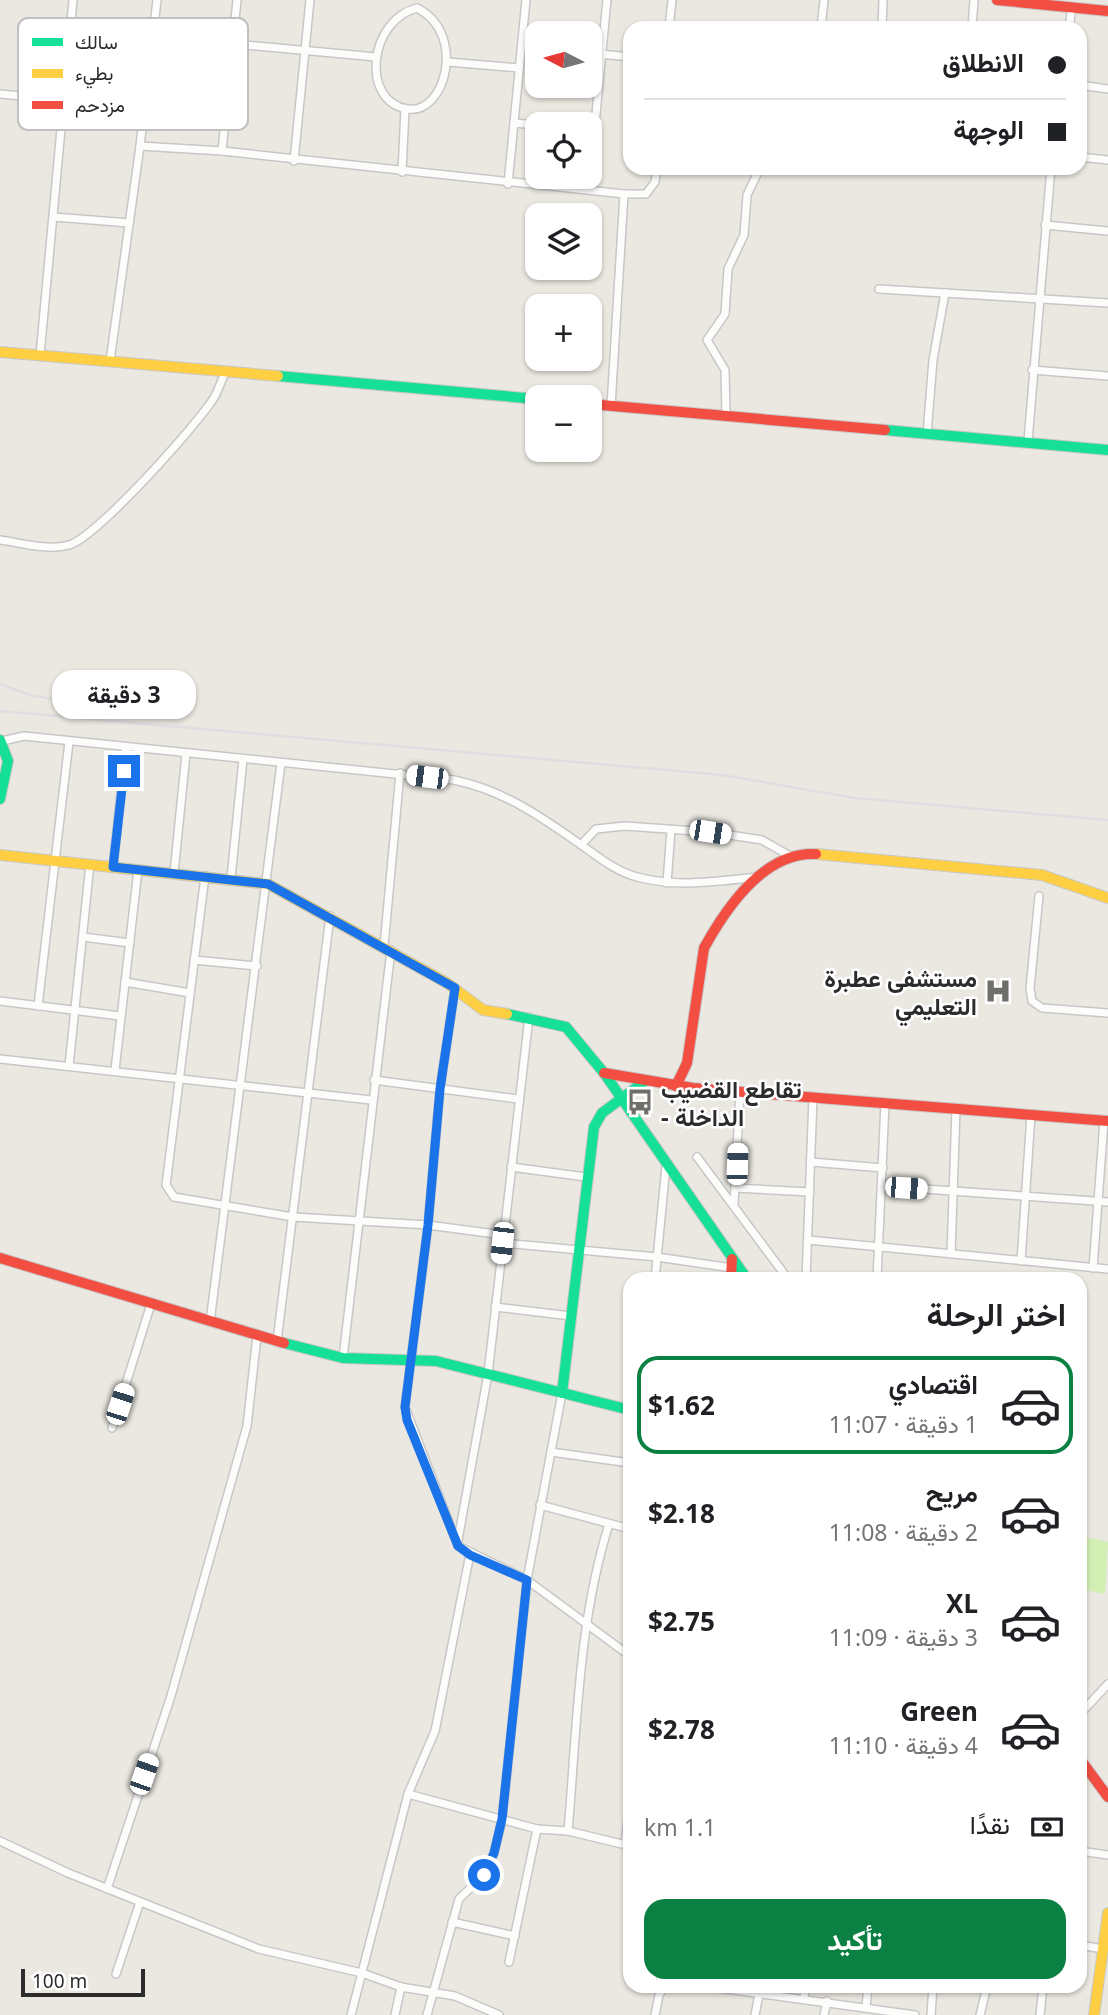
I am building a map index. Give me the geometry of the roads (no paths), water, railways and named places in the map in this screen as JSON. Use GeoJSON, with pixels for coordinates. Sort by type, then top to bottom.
{"type":"FeatureCollection","features":[{"type":"Feature","properties":{"kind":"street"},"geometry":{"type":"LineString","coordinates":[[71,18],[73,0]]}},
{"type":"Feature","properties":{"kind":"street"},"geometry":{"type":"LineString","coordinates":[[154,18],[157,0]]}},
{"type":"Feature","properties":{"kind":"street"},"geometry":{"type":"LineString","coordinates":[[235,18],[237,0]]}},
{"type":"Feature","properties":{"kind":"street"},"geometry":{"type":"LineString","coordinates":[[295,161],[310,0]]}},
{"type":"Feature","properties":{"kind":"street"},"geometry":{"type":"LineString","coordinates":[[508,184],[526,0]]}},
{"type":"Feature","properties":{"kind":"street"},"geometry":{"type":"LineString","coordinates":[[607,0],[602,54],[623,56]]}},
{"type":"Feature","properties":{"kind":"street"},"geometry":{"type":"LineString","coordinates":[[670,21],[672,0]]}},
{"type":"Feature","properties":{"kind":"street"},"geometry":{"type":"LineString","coordinates":[[822,21],[824,0]]}},
{"type":"Feature","properties":{"kind":"street"},"geometry":{"type":"LineString","coordinates":[[882,21],[883,0]]}},
{"type":"Feature","properties":{"kind":"street"},"geometry":{"type":"LineString","coordinates":[[972,21],[974,0]]}},
{"type":"Feature","properties":{"kind":"street"},"geometry":{"type":"LineString","coordinates":[[997,0],[1108,11]]}},
{"type":"Feature","properties":{"kind":"street"},"geometry":{"type":"LineString","coordinates":[[418,4],[439,25],[448,62],[436,92],[427,103],[417,108],[405,109],[385,93],[378,76],[376,57],[390,24],[403,12],[418,4]]}},
{"type":"Feature","properties":{"kind":"street"},"geometry":{"type":"LineString","coordinates":[[1070,21],[1072,7]]}},
{"type":"Feature","properties":{"kind":"street"},"geometry":{"type":"LineString","coordinates":[[248,44],[376,57]]}},
{"type":"Feature","properties":{"kind":"street"},"geometry":{"type":"LineString","coordinates":[[448,62],[519,68]]}},
{"type":"Feature","properties":{"kind":"street"},"geometry":{"type":"LineString","coordinates":[[1087,86],[1108,89]]}},
{"type":"Feature","properties":{"kind":"street"},"geometry":{"type":"LineString","coordinates":[[0,94],[18,96]]}},
{"type":"Feature","properties":{"kind":"street"},"geometry":{"type":"LineString","coordinates":[[402,172],[405,109]]}},
{"type":"Feature","properties":{"kind":"street"},"geometry":{"type":"LineString","coordinates":[[514,123],[525,124]]}},
{"type":"Feature","properties":{"kind":"street"},"geometry":{"type":"LineString","coordinates":[[40,355],[61,130]]}},
{"type":"Feature","properties":{"kind":"street"},"geometry":{"type":"LineString","coordinates":[[110,361],[142,130]]}},
{"type":"Feature","properties":{"kind":"street"},"geometry":{"type":"LineString","coordinates":[[222,151],[224,130]]}},
{"type":"Feature","properties":{"kind":"street"},"geometry":{"type":"LineString","coordinates":[[140,146],[222,151],[508,184],[624,194],[646,194],[652,188],[655,175]]}},
{"type":"Feature","properties":{"kind":"street"},"geometry":{"type":"LineString","coordinates":[[1087,158],[1108,160]]}},
{"type":"Feature","properties":{"kind":"street"},"geometry":{"type":"LineString","coordinates":[[726,416],[725,370],[707,340],[725,314],[728,269],[744,235],[747,195],[757,175]]}},
{"type":"Feature","properties":{"kind":"street"},"geometry":{"type":"LineString","coordinates":[[1028,441],[1050,175]]}},
{"type":"Feature","properties":{"kind":"street"},"geometry":{"type":"LineString","coordinates":[[611,406],[624,194]]}},
{"type":"Feature","properties":{"kind":"street"},"geometry":{"type":"LineString","coordinates":[[54,217],[129,223]]}},
{"type":"Feature","properties":{"kind":"street"},"geometry":{"type":"LineString","coordinates":[[1045,225],[1108,231]]}},
{"type":"Feature","properties":{"kind":"street"},"geometry":{"type":"LineString","coordinates":[[879,289],[1108,303]]}},
{"type":"Feature","properties":{"kind":"street"},"geometry":{"type":"LineString","coordinates":[[927,434],[933,360],[945,293]]}},
{"type":"Feature","properties":{"kind":"street"},"geometry":{"type":"LineString","coordinates":[[0,352],[525,398]]}},
{"type":"Feature","properties":{"kind":"street"},"geometry":{"type":"LineString","coordinates":[[1032,370],[1108,376]]}},
{"type":"Feature","properties":{"kind":"street"},"geometry":{"type":"LineString","coordinates":[[0,540],[44,546],[70,545],[85,536],[115,513],[215,397],[226,371]]}},
{"type":"Feature","properties":{"kind":"street"},"geometry":{"type":"LineString","coordinates":[[602,405],[1108,450]]}},
{"type":"Feature","properties":{"kind":"street"},"geometry":{"type":"LineString","coordinates":[[0,799],[8,761],[1,740],[24,736],[400,774],[454,780],[500,793],[531,810],[608,864],[634,876],[667,883],[761,877]]}},
{"type":"Feature","properties":{"kind":"street"},"geometry":{"type":"LineString","coordinates":[[38,1006],[69,742]]}},
{"type":"Feature","properties":{"kind":"street"},"geometry":{"type":"LineString","coordinates":[[113,867],[126,747]]}},
{"type":"Feature","properties":{"kind":"street"},"geometry":{"type":"LineString","coordinates":[[174,873],[186,754]]}},
{"type":"Feature","properties":{"kind":"street"},"geometry":{"type":"LineString","coordinates":[[231,878],[243,759]]}},
{"type":"Feature","properties":{"kind":"street"},"geometry":{"type":"LineString","coordinates":[[210,1322],[268,884],[281,763]]}},
{"type":"Feature","properties":{"kind":"street"},"geometry":{"type":"LineString","coordinates":[[343,1357],[387,948],[400,774]]}},
{"type":"Feature","properties":{"kind":"street"},"geometry":{"type":"LineString","coordinates":[[581,845],[590,832],[607,826],[671,830],[762,840],[790,856],[886,859],[1042,875],[1108,898]]}},
{"type":"Feature","properties":{"kind":"street"},"geometry":{"type":"LineString","coordinates":[[667,883],[671,830]]}},
{"type":"Feature","properties":{"kind":"street"},"geometry":{"type":"LineString","coordinates":[[1,852],[268,884],[387,948],[455,988],[483,1010],[529,1017],[566,1027],[604,1073],[732,1269]]}},
{"type":"Feature","properties":{"kind":"street"},"geometry":{"type":"LineString","coordinates":[[676,1086],[687,1063],[704,948],[710,935],[761,877],[790,856]]}},
{"type":"Feature","properties":{"kind":"street"},"geometry":{"type":"LineString","coordinates":[[69,1066],[90,864]]}},
{"type":"Feature","properties":{"kind":"street"},"geometry":{"type":"LineString","coordinates":[[115,1070],[138,870]]}},
{"type":"Feature","properties":{"kind":"street"},"geometry":{"type":"LineString","coordinates":[[205,876],[166,1185],[174,1197],[293,1217],[428,1225],[578,1250],[657,1257],[732,1269]]}},
{"type":"Feature","properties":{"kind":"street"},"geometry":{"type":"LineString","coordinates":[[1039,896],[1030,988],[1032,1001],[1042,1008],[1108,1013]]}},
{"type":"Feature","properties":{"kind":"street"},"geometry":{"type":"LineString","coordinates":[[276,1342],[330,916]]}},
{"type":"Feature","properties":{"kind":"street"},"geometry":{"type":"LineString","coordinates":[[83,937],[130,943]]}},
{"type":"Feature","properties":{"kind":"street"},"geometry":{"type":"LineString","coordinates":[[194,960],[257,966]]}},
{"type":"Feature","properties":{"kind":"street"},"geometry":{"type":"LineString","coordinates":[[125,982],[190,993]]}},
{"type":"Feature","properties":{"kind":"street"},"geometry":{"type":"LineString","coordinates":[[455,988],[440,1089],[428,1225],[406,1390],[407,1420],[458,1540]]}},
{"type":"Feature","properties":{"kind":"street"},"geometry":{"type":"LineString","coordinates":[[0,1001],[120,1016]]}},
{"type":"Feature","properties":{"kind":"street"},"geometry":{"type":"LineString","coordinates":[[529,1017],[488,1374],[458,1546],[470,1555],[527,1580],[623,1651]]}},
{"type":"Feature","properties":{"kind":"street"},"geometry":{"type":"LineString","coordinates":[[0,1059],[371,1100]]}},
{"type":"Feature","properties":{"kind":"street"},"geometry":{"type":"LineString","coordinates":[[687,1063],[693,1088]]}},
{"type":"Feature","properties":{"kind":"street"},"geometry":{"type":"LineString","coordinates":[[604,1073],[693,1088],[1106,1121],[1093,1268]]}},
{"type":"Feature","properties":{"kind":"street"},"geometry":{"type":"LineString","coordinates":[[374,1080],[518,1099]]}},
{"type":"Feature","properties":{"kind":"street"},"geometry":{"type":"LineString","coordinates":[[427,2015],[459,1899],[484,1875],[494,1853],[502,1819],[527,1580],[562,1393],[586,1177],[597,1118],[645,1081]]}},
{"type":"Feature","properties":{"kind":"street"},"geometry":{"type":"LineString","coordinates":[[734,1204],[740,1092]]}},
{"type":"Feature","properties":{"kind":"street"},"geometry":{"type":"LineString","coordinates":[[806,1272],[813,1098]]}},
{"type":"Feature","properties":{"kind":"street"},"geometry":{"type":"LineString","coordinates":[[877,1272],[886,1103]]}},
{"type":"Feature","properties":{"kind":"street"},"geometry":{"type":"LineString","coordinates":[[951,1254],[956,1109]]}},
{"type":"Feature","properties":{"kind":"street"},"geometry":{"type":"LineString","coordinates":[[1021,1261],[1031,1115]]}},
{"type":"Feature","properties":{"kind":"street"},"geometry":{"type":"LineString","coordinates":[[697,1157],[783,1272]]}},
{"type":"Feature","properties":{"kind":"street"},"geometry":{"type":"LineString","coordinates":[[811,1163],[883,1168]]}},
{"type":"Feature","properties":{"kind":"street"},"geometry":{"type":"LineString","coordinates":[[510,1167],[586,1177]]}},
{"type":"Feature","properties":{"kind":"street"},"geometry":{"type":"LineString","coordinates":[[656,1272],[666,1167]]}},
{"type":"Feature","properties":{"kind":"street"},"geometry":{"type":"LineString","coordinates":[[882,1186],[1108,1202]]}},
{"type":"Feature","properties":{"kind":"street"},"geometry":{"type":"LineString","coordinates":[[736,1188],[810,1192]]}},
{"type":"Feature","properties":{"kind":"street"},"geometry":{"type":"LineString","coordinates":[[808,1240],[1108,1269]]}},
{"type":"Feature","properties":{"kind":"street"},"geometry":{"type":"LineString","coordinates":[[0,1258],[276,1342],[343,1357],[436,1361],[623,1408]]}},
{"type":"Feature","properties":{"kind":"street"},"geometry":{"type":"LineString","coordinates":[[111,1428],[151,1304]]}},
{"type":"Feature","properties":{"kind":"street"},"geometry":{"type":"LineString","coordinates":[[495,1307],[571,1316]]}},
{"type":"Feature","properties":{"kind":"street"},"geometry":{"type":"LineString","coordinates":[[107,1889],[171,1696],[247,1426],[257,1336]]}},
{"type":"Feature","properties":{"kind":"street"},"geometry":{"type":"LineString","coordinates":[[551,1452],[623,1462]]}},
{"type":"Feature","properties":{"kind":"street"},"geometry":{"type":"LineString","coordinates":[[540,1505],[623,1528]]}},
{"type":"Feature","properties":{"kind":"street"},"geometry":{"type":"LineString","coordinates":[[568,1831],[586,1623],[592,1584],[609,1524]]}},
{"type":"Feature","properties":{"kind":"street"},"geometry":{"type":"LineString","coordinates":[[351,2015],[408,1794],[435,1731],[470,1555]]}},
{"type":"Feature","properties":{"kind":"street"},"geometry":{"type":"LineString","coordinates":[[1087,1706],[1108,1684]]}},
{"type":"Feature","properties":{"kind":"street"},"geometry":{"type":"LineString","coordinates":[[1087,1768],[1108,1797]]}},
{"type":"Feature","properties":{"kind":"street"},"geometry":{"type":"LineString","coordinates":[[408,1794],[537,1829],[568,1831],[623,1844]]}},
{"type":"Feature","properties":{"kind":"street"},"geometry":{"type":"LineString","coordinates":[[509,1962],[537,1829]]}},
{"type":"Feature","properties":{"kind":"street"},"geometry":{"type":"LineString","coordinates":[[0,1841],[107,1889],[259,1949],[362,1973],[401,1987],[469,2000],[499,2015]]}},
{"type":"Feature","properties":{"kind":"street"},"geometry":{"type":"LineString","coordinates":[[1087,1852],[1108,1855]]}},
{"type":"Feature","properties":{"kind":"street"},"geometry":{"type":"LineString","coordinates":[[116,1974],[140,1902]]}},
{"type":"Feature","properties":{"kind":"street"},"geometry":{"type":"LineString","coordinates":[[1094,2015],[1108,1913]]}},
{"type":"Feature","properties":{"kind":"street"},"geometry":{"type":"LineString","coordinates":[[452,1922],[515,1936]]}},
{"type":"Feature","properties":{"kind":"street"},"geometry":{"type":"LineString","coordinates":[[1087,1946],[1102,1949]]}},
{"type":"Feature","properties":{"kind":"street"},"geometry":{"type":"LineString","coordinates":[[395,2015],[401,1987]]}},
{"type":"Feature","properties":{"kind":"street"},"geometry":{"type":"LineString","coordinates":[[655,2015],[661,1993]]}},
{"type":"Feature","properties":{"kind":"street"},"geometry":{"type":"LineString","coordinates":[[756,1993],[915,2015]]}},
{"type":"Feature","properties":{"kind":"street"},"geometry":{"type":"LineString","coordinates":[[804,1993],[804,1998]]}},
{"type":"Feature","properties":{"kind":"street"},"geometry":{"type":"LineString","coordinates":[[866,2007],[867,1993]]}},
{"type":"Feature","properties":{"kind":"street"},"geometry":{"type":"LineString","coordinates":[[931,2015],[933,1993]]}},
{"type":"Feature","properties":{"kind":"street"},"geometry":{"type":"LineString","coordinates":[[980,2015],[985,1993]]}},
{"type":"Feature","properties":{"kind":"street"},"geometry":{"type":"LineString","coordinates":[[1040,2015],[1042,1993]]}},
{"type":"Feature","properties":{"kind":"street"},"geometry":{"type":"LineString","coordinates":[[755,2015],[759,1994]]}},
{"type":"Feature","properties":{"kind":"street"},"geometry":{"type":"LineString","coordinates":[[824,2015],[827,2001]]}},
{"type":"Feature","properties":{"kind":"railway"},"geometry":{"type":"LineString","coordinates":[[0,684],[30,695],[112,710]]}},
{"type":"Feature","properties":{"kind":"railway"},"geometry":{"type":"LineString","coordinates":[[0,711],[722,775],[855,798],[1108,820]]}},
{"type":"Feature","properties":{"kind":"place","name":"مستشفى عطبرة التعليمي"},"geometry":{"type":"Point","coordinates":[998,991]}},
{"type":"Feature","properties":{"kind":"place","name":"تقاطع القضيب - الداخلة"},"geometry":{"type":"Point","coordinates":[640,1102]}}]}
